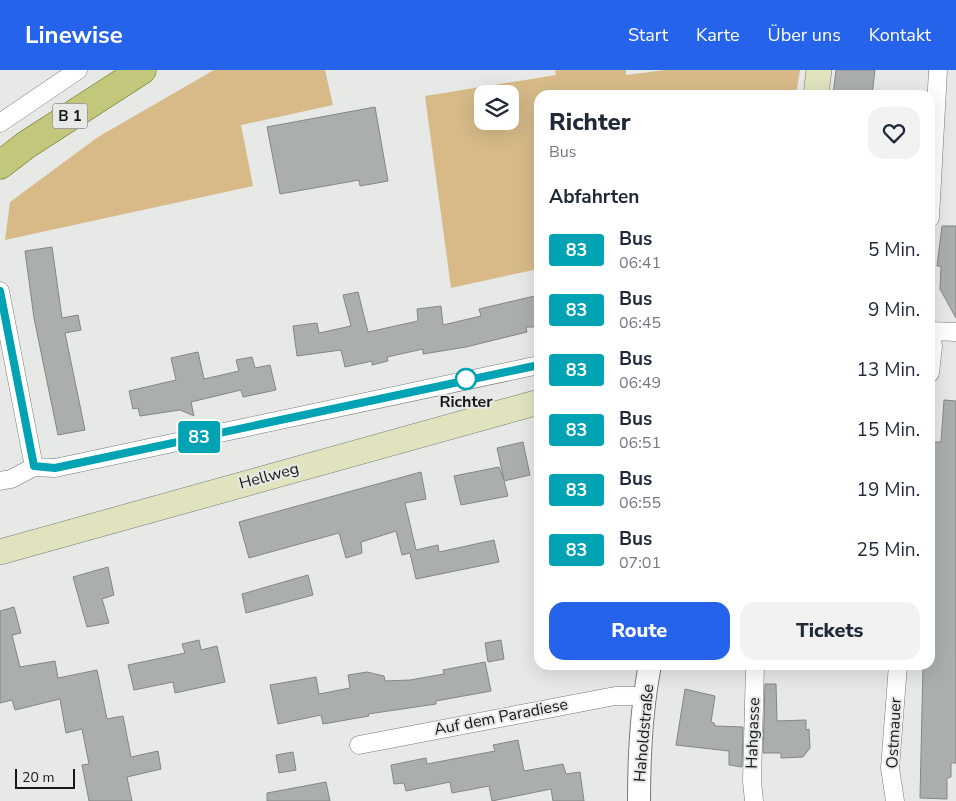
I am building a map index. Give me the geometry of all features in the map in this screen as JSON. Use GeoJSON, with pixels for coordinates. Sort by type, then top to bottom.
{"type":"FeatureCollection","features":[{"type":"Feature","properties":{"kind":"main road","name":"B 1"},"geometry":{"type":"LineString","coordinates":[[0,165],[26,145],[142,70]]}},
{"type":"Feature","properties":{"kind":"main road"},"geometry":{"type":"LineString","coordinates":[[817,90],[819,70]]}},
{"type":"Feature","properties":{"kind":"main road","name":"Hellweg"},"geometry":{"type":"LineString","coordinates":[[0,552],[534,403]]}},
{"type":"Feature","properties":{"kind":"street"},"geometry":{"type":"LineString","coordinates":[[0,123],[78,70]]}},
{"type":"Feature","properties":{"kind":"street"},"geometry":{"type":"LineString","coordinates":[[935,126],[938,70]]}},
{"type":"Feature","properties":{"kind":"street"},"geometry":{"type":"LineString","coordinates":[[0,291],[34,466]]}},
{"type":"Feature","properties":{"kind":"street"},"geometry":{"type":"LineString","coordinates":[[935,330],[956,332]]}},
{"type":"Feature","properties":{"kind":"street"},"geometry":{"type":"LineString","coordinates":[[0,481],[11,479],[34,466],[55,468],[534,366]]}},
{"type":"Feature","properties":{"kind":"street","name":"Haholdstraße"},"geometry":{"type":"LineString","coordinates":[[639,801],[639,761],[644,696],[649,670]]}},
{"type":"Feature","properties":{"kind":"street","name":"Hahgasse"},"geometry":{"type":"LineString","coordinates":[[754,801],[752,780],[755,670]]}},
{"type":"Feature","properties":{"kind":"street","name":"Ostmauer"},"geometry":{"type":"LineString","coordinates":[[895,801],[890,768],[898,670]]}},
{"type":"Feature","properties":{"kind":"street","name":"Auf dem Paradiese"},"geometry":{"type":"LineString","coordinates":[[358,744],[615,696],[644,696]]}},
{"type":"Feature","properties":{"kind":"shaded area"},"geometry":{"type":"Polygon","coordinates":[[[214,70],[325,70],[333,105],[241,125],[253,186],[5,240],[10,202],[98,137],[214,70]]]}},
{"type":"Feature","properties":{"kind":"shaded area"},"geometry":{"type":"Polygon","coordinates":[[[555,70],[626,70],[626,75],[665,70],[800,70],[797,90],[534,90],[534,270],[451,288],[425,96],[474,88],[474,130],[519,130],[519,85],[494,85],[556,75],[555,70]]]}},
{"type":"Feature","properties":{"kind":"building"},"geometry":{"type":"Polygon","coordinates":[[[836,70],[875,70],[873,90],[834,90],[836,70]]]}},
{"type":"Feature","properties":{"kind":"building"},"geometry":{"type":"Polygon","coordinates":[[[375,107],[388,181],[360,186],[359,180],[280,194],[267,127],[375,107]]]}},
{"type":"Feature","properties":{"kind":"building"},"geometry":{"type":"Polygon","coordinates":[[[942,226],[956,226],[956,318],[940,289],[941,266],[937,266],[942,226]]]}},
{"type":"Feature","properties":{"kind":"building"},"geometry":{"type":"Polygon","coordinates":[[[52,247],[62,318],[78,315],[81,330],[65,333],[85,430],[58,435],[34,318],[25,251],[52,247]]]}},
{"type":"Feature","properties":{"kind":"building"},"geometry":{"type":"Polygon","coordinates":[[[358,292],[368,332],[418,321],[417,309],[441,306],[443,325],[481,316],[479,309],[534,296],[534,327],[526,327],[527,332],[466,347],[423,354],[423,349],[387,357],[388,361],[372,365],[372,361],[345,367],[341,350],[297,356],[293,326],[317,323],[319,333],[351,326],[343,295],[358,292]]]}},
{"type":"Feature","properties":{"kind":"building"},"geometry":{"type":"Polygon","coordinates":[[[198,352],[204,379],[239,371],[236,360],[252,357],[255,368],[270,365],[276,390],[243,397],[241,390],[191,402],[194,416],[180,410],[140,416],[138,408],[133,409],[129,391],[176,380],[171,358],[198,352]]]}},
{"type":"Feature","properties":{"kind":"building"},"geometry":{"type":"Polygon","coordinates":[[[944,400],[956,401],[956,763],[951,763],[951,777],[947,778],[947,799],[920,798],[923,670],[935,670],[935,442],[941,442],[944,400]]]}},
{"type":"Feature","properties":{"kind":"building"},"geometry":{"type":"Polygon","coordinates":[[[523,442],[530,475],[504,481],[508,496],[461,505],[454,476],[499,467],[504,480],[497,448],[523,442]]]}},
{"type":"Feature","properties":{"kind":"building"},"geometry":{"type":"Polygon","coordinates":[[[421,472],[426,499],[405,503],[416,550],[438,545],[439,552],[494,540],[499,562],[416,579],[410,553],[402,555],[396,531],[361,542],[362,553],[346,558],[339,533],[249,558],[239,522],[421,472]]]}},
{"type":"Feature","properties":{"kind":"building"},"geometry":{"type":"Polygon","coordinates":[[[108,567],[114,595],[102,599],[109,623],[87,627],[73,577],[108,567]]]}},
{"type":"Feature","properties":{"kind":"building"},"geometry":{"type":"Polygon","coordinates":[[[308,575],[313,595],[246,613],[242,594],[308,575]]]}},
{"type":"Feature","properties":{"kind":"building"},"geometry":{"type":"Polygon","coordinates":[[[14,607],[21,633],[12,635],[20,667],[55,661],[58,678],[97,670],[107,719],[123,716],[131,757],[158,751],[161,769],[127,777],[132,801],[89,801],[82,765],[89,764],[82,729],[66,733],[60,699],[15,710],[12,700],[0,703],[0,611],[14,607]]]}},
{"type":"Feature","properties":{"kind":"building"},"geometry":{"type":"Polygon","coordinates":[[[199,640],[201,650],[217,646],[225,682],[175,693],[173,682],[134,690],[128,665],[185,653],[182,644],[199,640]]]}},
{"type":"Feature","properties":{"kind":"building"},"geometry":{"type":"Polygon","coordinates":[[[501,640],[504,659],[488,662],[485,643],[501,640]]]}},
{"type":"Feature","properties":{"kind":"building"},"geometry":{"type":"Polygon","coordinates":[[[485,662],[491,691],[436,701],[436,704],[368,714],[369,716],[323,724],[321,715],[278,724],[270,685],[316,677],[319,694],[350,688],[348,675],[367,672],[384,676],[385,681],[410,680],[444,674],[443,670],[485,662]]]}},
{"type":"Feature","properties":{"kind":"building"},"geometry":{"type":"Polygon","coordinates":[[[765,684],[776,684],[777,721],[806,720],[806,730],[809,729],[810,748],[803,757],[781,758],[781,753],[763,753],[765,684]]]}},
{"type":"Feature","properties":{"kind":"building"},"geometry":{"type":"Polygon","coordinates":[[[685,689],[715,696],[711,722],[715,726],[743,727],[742,767],[729,765],[729,751],[676,745],[685,689]]]}},
{"type":"Feature","properties":{"kind":"building"},"geometry":{"type":"Polygon","coordinates":[[[518,740],[524,771],[563,764],[566,774],[580,772],[584,801],[553,801],[551,789],[492,801],[489,786],[452,793],[450,782],[406,791],[404,783],[394,784],[391,765],[426,758],[427,764],[495,751],[493,745],[518,740]]]}},
{"type":"Feature","properties":{"kind":"building"},"geometry":{"type":"Polygon","coordinates":[[[293,752],[296,770],[279,773],[276,755],[293,752]]]}},
{"type":"Feature","properties":{"kind":"building"},"geometry":{"type":"Polygon","coordinates":[[[326,782],[330,801],[267,801],[267,793],[326,782]]]}},
{"type":"Feature","properties":{"kind":"bus line","name":"83"},"geometry":{"type":"LineString","coordinates":[[0,291],[34,466],[55,468],[534,366]]}},
{"type":"Feature","properties":{"kind":"place","name":"Richter"},"geometry":{"type":"Point","coordinates":[466,379]}}]}
